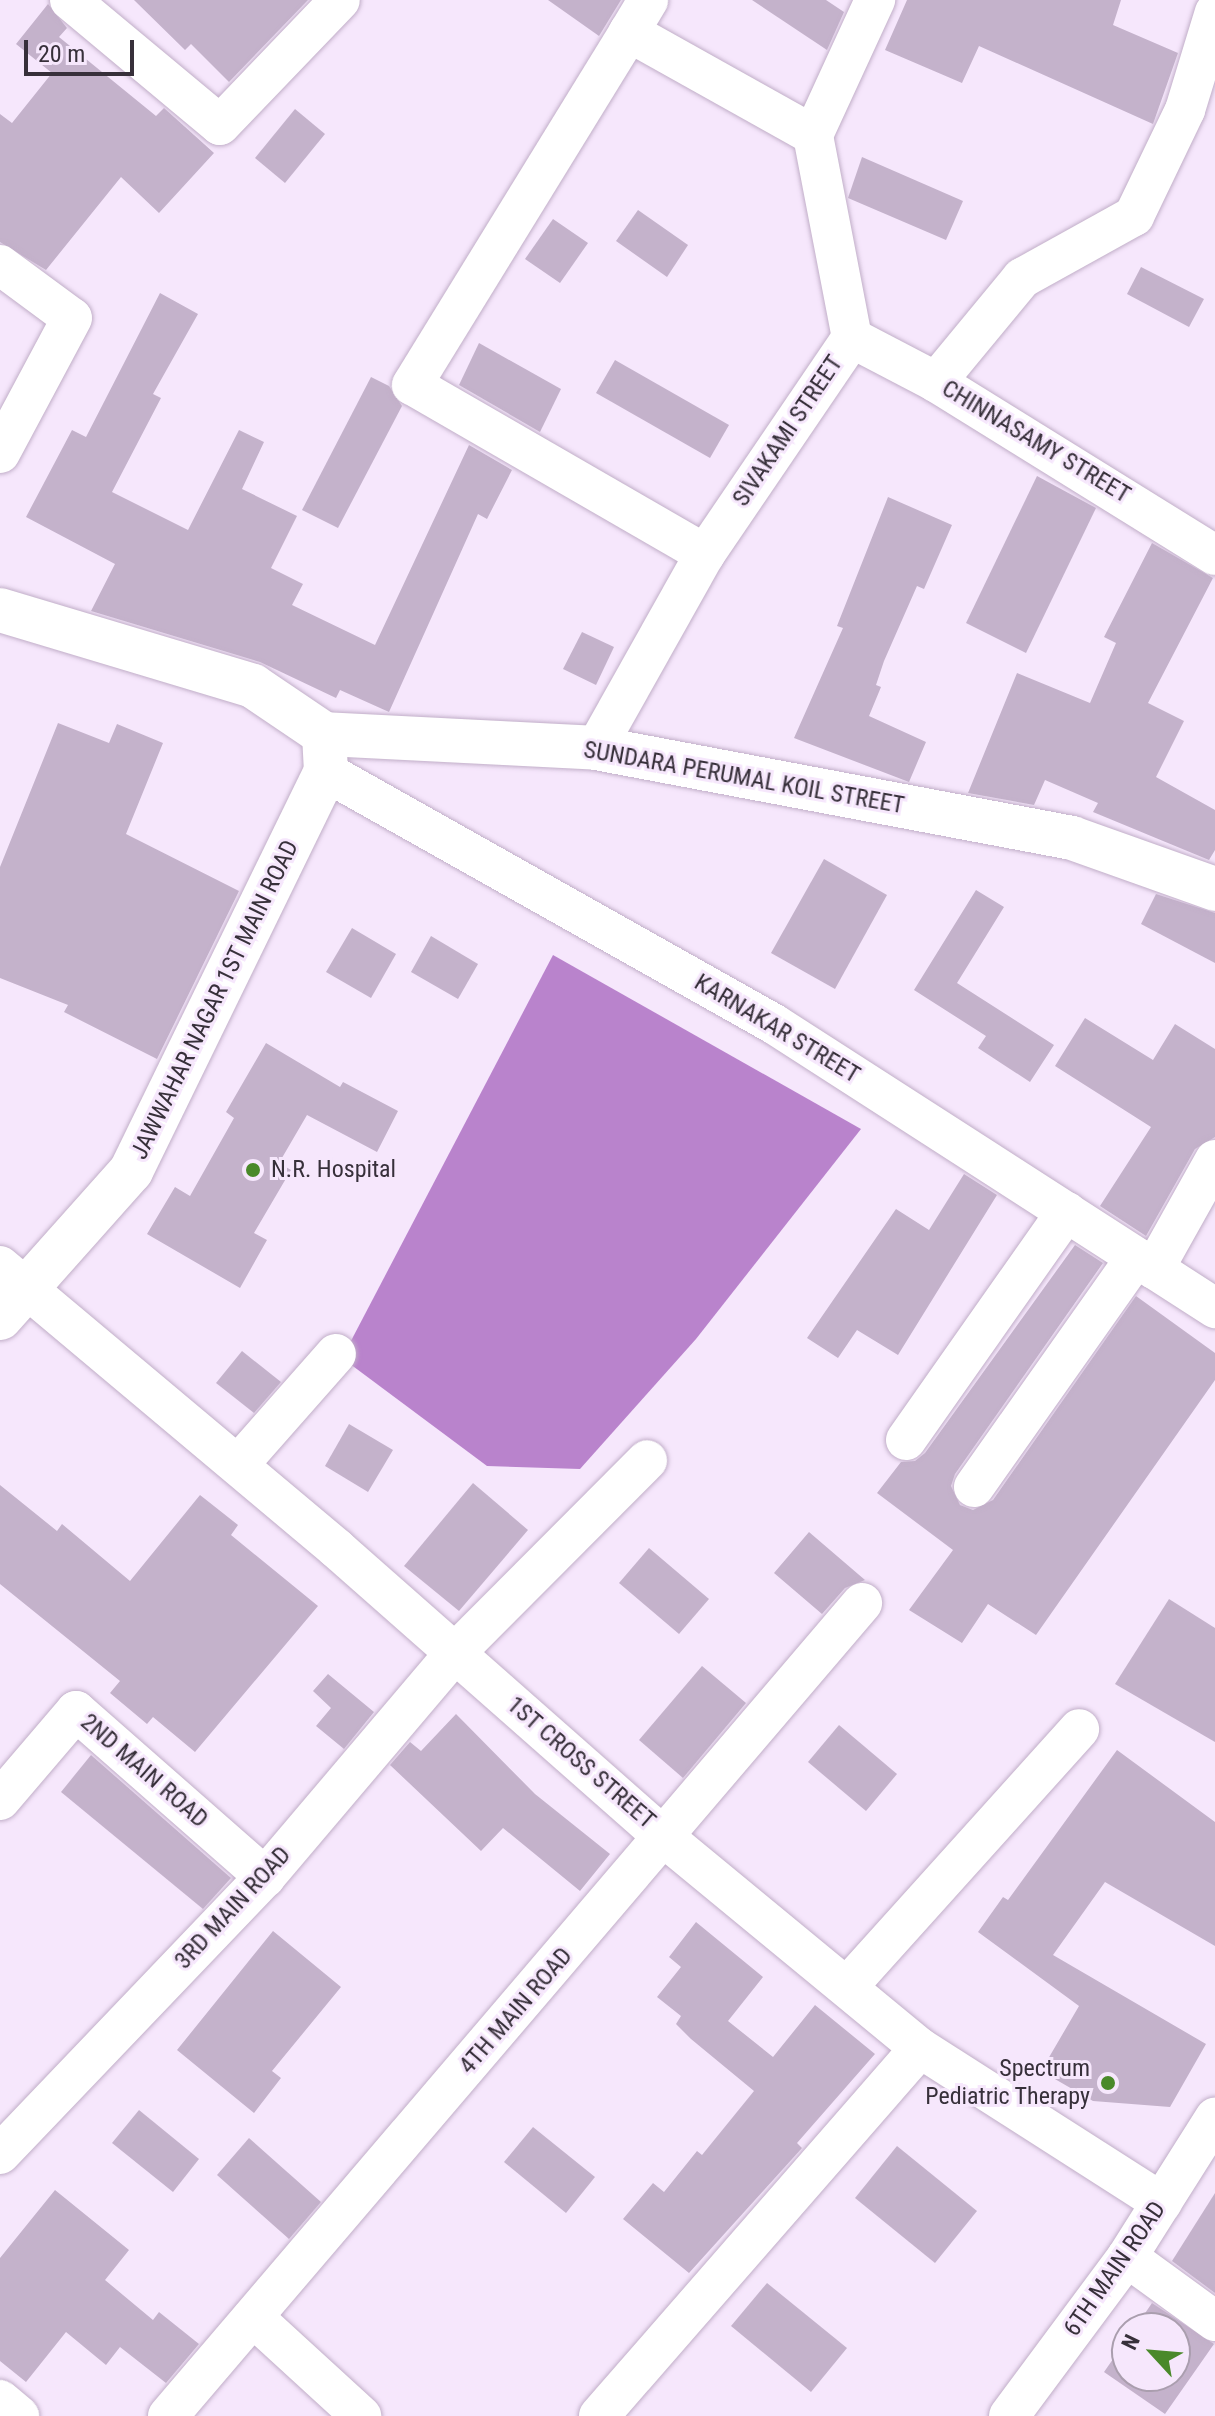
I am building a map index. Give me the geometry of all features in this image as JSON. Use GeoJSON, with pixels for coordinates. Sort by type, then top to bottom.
{"type":"FeatureCollection","features":[{"type":"Feature","properties":{"kind":"street"},"geometry":{"type":"LineString","coordinates":[[70,0],[220,125],[340,0]]}},
{"type":"Feature","properties":{"kind":"street"},"geometry":{"type":"LineString","coordinates":[[705,554],[412,385],[638,16],[813,135],[875,0]]}},
{"type":"Feature","properties":{"kind":"street"},"geometry":{"type":"LineString","coordinates":[[936,382],[1022,278],[1134,216],[1185,110],[1215,12]]}},
{"type":"Feature","properties":{"kind":"street","name":"SIVAKAMI STREET"},"geometry":{"type":"LineString","coordinates":[[596,748],[705,554],[852,338],[813,135]]}},
{"type":"Feature","properties":{"kind":"street"},"geometry":{"type":"LineString","coordinates":[[0,265],[72,318],[0,453]]}},
{"type":"Feature","properties":{"kind":"street","name":"CHINNASAMY STREET"},"geometry":{"type":"LineString","coordinates":[[852,338],[936,382],[1215,555]]}},
{"type":"Feature","properties":{"kind":"street"},"geometry":{"type":"LineString","coordinates":[[0,610],[253,686],[325,753]]}},
{"type":"Feature","properties":{"kind":"street","name":"SUNDARA PERUMAL KOIL STREET"},"geometry":{"type":"LineString","coordinates":[[325,753],[596,748],[1072,838],[1215,889]]}},
{"type":"Feature","properties":{"kind":"street","name":"KARNAKAR STREET"},"geometry":{"type":"LineString","coordinates":[[325,753],[774,1024],[1215,1308]]}},
{"type":"Feature","properties":{"kind":"street","name":"JAWWAHAR NAGAR 1ST MAIN ROAD"},"geometry":{"type":"LineString","coordinates":[[8,1291],[131,1171],[325,753]]}},
{"type":"Feature","properties":{"kind":"street"},"geometry":{"type":"LineString","coordinates":[[974,1487],[1145,1263],[1215,1160]]}},
{"type":"Feature","properties":{"kind":"street"},"geometry":{"type":"LineString","coordinates":[[906,1440],[1066,1212]]}},
{"type":"Feature","properties":{"kind":"street","name":"1ST CROSS STREET"},"geometry":{"type":"LineString","coordinates":[[8,1291],[238,1465],[665,1838],[920,2048],[1162,2203]]}},
{"type":"Feature","properties":{"kind":"street"},"geometry":{"type":"LineString","coordinates":[[238,1465],[336,1354]]}},
{"type":"Feature","properties":{"kind":"street","name":"3RD MAIN ROAD"},"geometry":{"type":"LineString","coordinates":[[0,2154],[265,1877],[455,1653],[647,1460]]}},
{"type":"Feature","properties":{"kind":"street","name":"4TH MAIN ROAD"},"geometry":{"type":"LineString","coordinates":[[168,2416],[665,1838],[862,1603]]}},
{"type":"Feature","properties":{"kind":"street","name":"2ND MAIN ROAD"},"geometry":{"type":"LineString","coordinates":[[0,1800],[76,1711],[265,1877]]}},
{"type":"Feature","properties":{"kind":"street"},"geometry":{"type":"LineString","coordinates":[[847,1987],[1079,1729]]}},
{"type":"Feature","properties":{"kind":"street"},"geometry":{"type":"LineString","coordinates":[[599,2416],[920,2048]]}},
{"type":"Feature","properties":{"kind":"street","name":"6TH MAIN ROAD"},"geometry":{"type":"LineString","coordinates":[[1009,2416],[1127,2257],[1215,2118]]}},
{"type":"Feature","properties":{"kind":"street"},"geometry":{"type":"LineString","coordinates":[[1127,2257],[1215,2321]]}},
{"type":"Feature","properties":{"kind":"street"},"geometry":{"type":"LineString","coordinates":[[253,2317],[361,2416]]}},
{"type":"Feature","properties":{"kind":"street"},"geometry":{"type":"LineString","coordinates":[[0,2400],[19,2416]]}},
{"type":"Feature","properties":{"kind":"shaded area"},"geometry":{"type":"Polygon","coordinates":[[[553,955],[861,1129],[696,1339],[580,1469],[487,1466],[342,1358],[553,955]]]}},
{"type":"Feature","properties":{"kind":"building"},"geometry":{"type":"Polygon","coordinates":[[[134,0],[308,0],[229,82],[191,44],[185,50],[134,0]]]}},
{"type":"Feature","properties":{"kind":"building"},"geometry":{"type":"Polygon","coordinates":[[[548,0],[621,0],[599,36],[548,0]]]}},
{"type":"Feature","properties":{"kind":"building"},"geometry":{"type":"Polygon","coordinates":[[[752,0],[826,0],[844,12],[827,50],[752,0]]]}},
{"type":"Feature","properties":{"kind":"building"},"geometry":{"type":"Polygon","coordinates":[[[907,0],[1121,0],[1113,25],[1178,53],[1153,124],[979,46],[962,83],[885,50],[907,0]]]}},
{"type":"Feature","properties":{"kind":"building"},"geometry":{"type":"Polygon","coordinates":[[[48,4],[67,28],[59,37],[156,116],[164,108],[214,153],[159,213],[121,177],[46,270],[0,242],[0,114],[12,123],[52,73],[16,44],[48,4]]]}},
{"type":"Feature","properties":{"kind":"building"},"geometry":{"type":"Polygon","coordinates":[[[295,109],[325,134],[285,183],[255,158],[295,109]]]}},
{"type":"Feature","properties":{"kind":"building"},"geometry":{"type":"Polygon","coordinates":[[[862,157],[963,201],[946,240],[848,198],[862,157]]]}},
{"type":"Feature","properties":{"kind":"building"},"geometry":{"type":"Polygon","coordinates":[[[638,210],[688,245],[667,277],[616,241],[638,210]]]}},
{"type":"Feature","properties":{"kind":"building"},"geometry":{"type":"Polygon","coordinates":[[[553,219],[588,243],[560,283],[525,259],[553,219]]]}},
{"type":"Feature","properties":{"kind":"building"},"geometry":{"type":"Polygon","coordinates":[[[1141,267],[1204,299],[1189,327],[1127,294],[1141,267]]]}},
{"type":"Feature","properties":{"kind":"building"},"geometry":{"type":"Polygon","coordinates":[[[160,293],[198,314],[153,394],[161,398],[112,492],[188,530],[239,430],[264,442],[242,489],[297,516],[271,568],[303,584],[292,605],[375,645],[469,445],[512,470],[487,519],[478,514],[389,712],[340,690],[336,698],[260,662],[91,611],[115,564],[26,517],[72,430],[86,437],[160,293]]]}},
{"type":"Feature","properties":{"kind":"building"},"geometry":{"type":"Polygon","coordinates":[[[479,343],[561,389],[540,432],[459,385],[479,343]]]}},
{"type":"Feature","properties":{"kind":"building"},"geometry":{"type":"Polygon","coordinates":[[[615,360],[729,425],[710,458],[596,393],[615,360]]]}},
{"type":"Feature","properties":{"kind":"building"},"geometry":{"type":"Polygon","coordinates":[[[371,377],[389,386],[402,406],[338,528],[302,510],[371,377]]]}},
{"type":"Feature","properties":{"kind":"building"},"geometry":{"type":"Polygon","coordinates":[[[1037,476],[1096,508],[1026,653],[966,623],[1037,476]]]}},
{"type":"Feature","properties":{"kind":"building"},"geometry":{"type":"Polygon","coordinates":[[[888,497],[952,525],[924,589],[917,586],[884,661],[876,685],[881,687],[869,716],[926,742],[909,782],[794,738],[843,628],[837,626],[888,497]]]}},
{"type":"Feature","properties":{"kind":"building"},"geometry":{"type":"Polygon","coordinates":[[[1152,543],[1213,578],[1148,703],[1184,721],[1156,777],[1215,810],[1215,850],[1209,860],[1093,812],[1098,803],[1045,780],[1034,805],[968,793],[1017,673],[1090,703],[1116,643],[1104,637],[1152,543]]]}},
{"type":"Feature","properties":{"kind":"building"},"geometry":{"type":"Polygon","coordinates":[[[582,632],[614,647],[596,685],[563,669],[582,632]]]}},
{"type":"Feature","properties":{"kind":"building"},"geometry":{"type":"Polygon","coordinates":[[[58,723],[109,743],[117,724],[163,743],[126,834],[239,891],[157,1059],[64,1012],[68,1005],[0,978],[0,867],[58,723]]]}},
{"type":"Feature","properties":{"kind":"building"},"geometry":{"type":"Polygon","coordinates":[[[824,859],[887,895],[835,989],[771,953],[824,859]]]}},
{"type":"Feature","properties":{"kind":"building"},"geometry":{"type":"Polygon","coordinates":[[[976,890],[1004,907],[957,983],[1054,1045],[1030,1082],[978,1048],[986,1036],[914,990],[976,890]]]}},
{"type":"Feature","properties":{"kind":"building"},"geometry":{"type":"Polygon","coordinates":[[[1156,894],[1215,913],[1215,963],[1141,924],[1156,894]]]}},
{"type":"Feature","properties":{"kind":"building"},"geometry":{"type":"Polygon","coordinates":[[[352,928],[396,954],[371,998],[326,972],[352,928]]]}},
{"type":"Feature","properties":{"kind":"building"},"geometry":{"type":"Polygon","coordinates":[[[431,936],[478,964],[458,999],[411,972],[431,936]]]}},
{"type":"Feature","properties":{"kind":"building"},"geometry":{"type":"Polygon","coordinates":[[[1085,1018],[1153,1060],[1175,1024],[1215,1049],[1215,1137],[1195,1149],[1146,1236],[1100,1206],[1151,1127],[1055,1066],[1085,1018]]]}},
{"type":"Feature","properties":{"kind":"building"},"geometry":{"type":"Polygon","coordinates":[[[266,1043],[340,1087],[343,1082],[398,1111],[377,1152],[307,1115],[279,1163],[291,1170],[254,1233],[267,1240],[240,1288],[147,1234],[175,1187],[190,1196],[234,1118],[226,1112],[266,1043]]]}},
{"type":"Feature","properties":{"kind":"building"},"geometry":{"type":"Polygon","coordinates":[[[964,1174],[997,1195],[898,1355],[857,1330],[838,1358],[807,1338],[896,1209],[929,1230],[964,1174]]]}},
{"type":"Feature","properties":{"kind":"building"},"geometry":{"type":"Polygon","coordinates":[[[1075,1245],[1103,1263],[955,1474],[951,1486],[960,1505],[973,1510],[993,1500],[1136,1296],[1215,1353],[1215,1380],[1036,1635],[988,1604],[962,1643],[909,1610],[953,1550],[877,1493],[901,1462],[915,1461],[925,1453],[1075,1245]]]}},
{"type":"Feature","properties":{"kind":"building"},"geometry":{"type":"Polygon","coordinates":[[[242,1351],[281,1382],[254,1413],[216,1383],[242,1351]]]}},
{"type":"Feature","properties":{"kind":"building"},"geometry":{"type":"Polygon","coordinates":[[[349,1424],[393,1450],[368,1492],[325,1466],[349,1424]]]}},
{"type":"Feature","properties":{"kind":"building"},"geometry":{"type":"Polygon","coordinates":[[[473,1483],[528,1530],[459,1611],[404,1566],[473,1483]]]}},
{"type":"Feature","properties":{"kind":"building"},"geometry":{"type":"Polygon","coordinates":[[[0,1485],[57,1531],[62,1524],[130,1581],[200,1495],[238,1525],[231,1535],[318,1606],[195,1752],[153,1717],[147,1724],[110,1693],[120,1681],[0,1584],[0,1485]]]}},
{"type":"Feature","properties":{"kind":"building"},"geometry":{"type":"Polygon","coordinates":[[[809,1532],[865,1580],[845,1588],[822,1614],[774,1573],[809,1532]]]}},
{"type":"Feature","properties":{"kind":"building"},"geometry":{"type":"Polygon","coordinates":[[[649,1548],[709,1599],[679,1634],[619,1583],[649,1548]]]}},
{"type":"Feature","properties":{"kind":"building"},"geometry":{"type":"Polygon","coordinates":[[[1169,1599],[1215,1628],[1215,1742],[1115,1684],[1169,1599]]]}},
{"type":"Feature","properties":{"kind":"building"},"geometry":{"type":"Polygon","coordinates":[[[702,1666],[746,1703],[683,1778],[639,1740],[702,1666]]]}},
{"type":"Feature","properties":{"kind":"building"},"geometry":{"type":"Polygon","coordinates":[[[328,1674],[374,1712],[344,1749],[316,1726],[331,1708],[313,1691],[328,1674]]]}},
{"type":"Feature","properties":{"kind":"building"},"geometry":{"type":"Polygon","coordinates":[[[456,1714],[535,1794],[610,1854],[580,1891],[503,1828],[481,1851],[390,1765],[410,1742],[421,1751],[456,1714]]]}},
{"type":"Feature","properties":{"kind":"building"},"geometry":{"type":"Polygon","coordinates":[[[839,1725],[897,1774],[866,1811],[808,1762],[839,1725]]]}},
{"type":"Feature","properties":{"kind":"building"},"geometry":{"type":"Polygon","coordinates":[[[1117,1750],[1215,1822],[1215,1946],[1105,1882],[1053,1955],[1206,2044],[1170,2107],[1093,2101],[1041,2071],[1079,2006],[978,1932],[1003,1897],[1008,1900],[1117,1750]]]}},
{"type":"Feature","properties":{"kind":"building"},"geometry":{"type":"Polygon","coordinates":[[[91,1755],[231,1878],[203,1909],[61,1792],[91,1755]]]}},
{"type":"Feature","properties":{"kind":"building"},"geometry":{"type":"Polygon","coordinates":[[[696,1922],[763,1977],[728,2021],[773,2057],[815,2005],[875,2054],[797,2143],[802,2148],[689,2273],[623,2219],[653,2183],[664,2192],[697,2151],[702,2155],[754,2091],[691,2039],[676,2024],[681,2016],[657,1997],[681,1967],[669,1957],[696,1922]]]}},
{"type":"Feature","properties":{"kind":"building"},"geometry":{"type":"Polygon","coordinates":[[[273,1931],[341,1987],[272,2071],[281,2078],[254,2113],[177,2050],[273,1931]]]}},
{"type":"Feature","properties":{"kind":"building"},"geometry":{"type":"Polygon","coordinates":[[[139,2110],[199,2159],[173,2192],[112,2143],[139,2110]]]}},
{"type":"Feature","properties":{"kind":"building"},"geometry":{"type":"Polygon","coordinates":[[[533,2127],[595,2177],[566,2213],[504,2162],[533,2127]]]}},
{"type":"Feature","properties":{"kind":"building"},"geometry":{"type":"Polygon","coordinates":[[[249,2138],[321,2202],[289,2239],[217,2175],[249,2138]]]}},
{"type":"Feature","properties":{"kind":"building"},"geometry":{"type":"Polygon","coordinates":[[[897,2146],[977,2211],[935,2263],[855,2198],[897,2146]]]}},
{"type":"Feature","properties":{"kind":"building"},"geometry":{"type":"Polygon","coordinates":[[[55,2190],[129,2250],[105,2280],[153,2320],[159,2312],[199,2344],[166,2383],[120,2347],[106,2365],[66,2332],[26,2382],[0,2361],[0,2258],[55,2190]]]}},
{"type":"Feature","properties":{"kind":"building"},"geometry":{"type":"Polygon","coordinates":[[[1215,2193],[1215,2293],[1172,2261],[1215,2193]]]}},
{"type":"Feature","properties":{"kind":"building"},"geometry":{"type":"Polygon","coordinates":[[[767,2283],[847,2348],[811,2392],[731,2326],[767,2283]]]}},
{"type":"Feature","properties":{"kind":"building"},"geometry":{"type":"Polygon","coordinates":[[[1152,2303],[1166,2312],[1146,2312],[1152,2303]]]}},
{"type":"Feature","properties":{"kind":"building"},"geometry":{"type":"Polygon","coordinates":[[[1191,2329],[1214,2344],[1191,2377],[1191,2329]]]}},
{"type":"Feature","properties":{"kind":"building"},"geometry":{"type":"Polygon","coordinates":[[[1111,2362],[1111,2377],[1104,2372],[1111,2362]]]}},
{"type":"Feature","properties":{"kind":"building"},"geometry":{"type":"Polygon","coordinates":[[[1133,2392],[1180,2392],[1165,2414],[1133,2392]]]}},
{"type":"Feature","properties":{"kind":"place","name":"N.R. Hospital"},"geometry":{"type":"Point","coordinates":[253,1170]}},
{"type":"Feature","properties":{"kind":"place","name":"Spectrum Pediatric Therapy"},"geometry":{"type":"Point","coordinates":[1108,2083]}}]}
